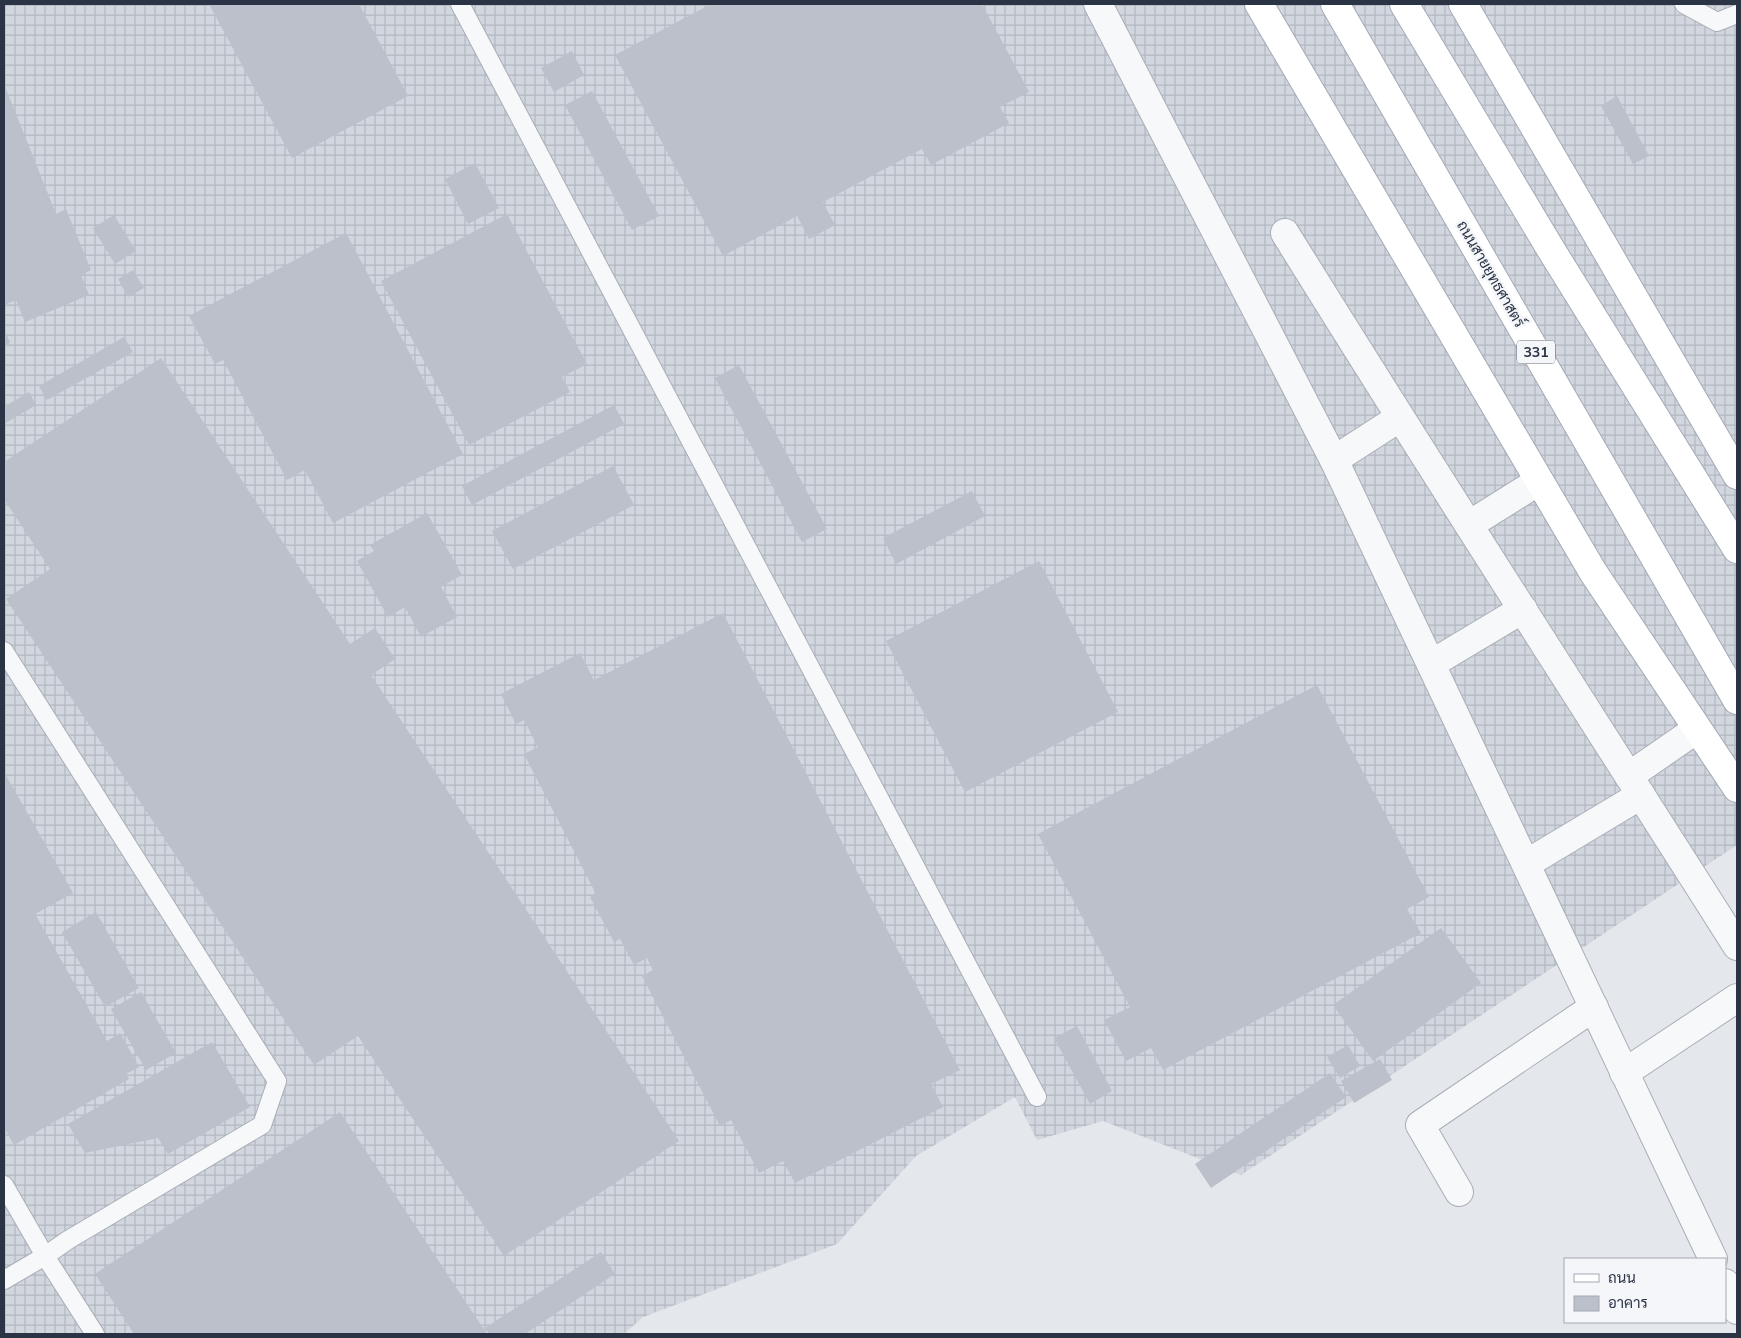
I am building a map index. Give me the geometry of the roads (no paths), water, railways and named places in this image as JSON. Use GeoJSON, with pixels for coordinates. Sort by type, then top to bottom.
{"type":"FeatureCollection","features":[{"type":"Feature","properties":{"kind":"main road"},"geometry":{"type":"LineString","coordinates":[[1259,4],[1593,572],[1737,788]]}},
{"type":"Feature","properties":{"kind":"main road","name":"ถนนสายยุทธศาสตร์"},"geometry":{"type":"LineString","coordinates":[[1335,4],[1737,700]]}},
{"type":"Feature","properties":{"kind":"main road"},"geometry":{"type":"LineString","coordinates":[[1404,4],[1550,248],[1737,549]]}},
{"type":"Feature","properties":{"kind":"main road"},"geometry":{"type":"LineString","coordinates":[[1463,4],[1737,475]]}},
{"type":"Feature","properties":{"kind":"street"},"geometry":{"type":"LineString","coordinates":[[1098,4],[1334,460],[1713,1258]]}},
{"type":"Feature","properties":{"kind":"street"},"geometry":{"type":"LineString","coordinates":[[1285,232],[1399,418],[1523,608],[1737,946]]}},
{"type":"Feature","properties":{"kind":"street"},"geometry":{"type":"LineString","coordinates":[[1334,460],[1399,418]]}},
{"type":"Feature","properties":{"kind":"street"},"geometry":{"type":"LineString","coordinates":[[1468,525],[1539,481]]}},
{"type":"Feature","properties":{"kind":"street"},"geometry":{"type":"LineString","coordinates":[[1431,664],[1523,608]]}},
{"type":"Feature","properties":{"kind":"street"},"geometry":{"type":"LineString","coordinates":[[1526,864],[1635,786],[1697,729]]}},
{"type":"Feature","properties":{"kind":"street"},"geometry":{"type":"LineString","coordinates":[[1624,1073],[1737,998]]}},
{"type":"Feature","properties":{"kind":"street"},"geometry":{"type":"LineString","coordinates":[[1459,1192],[1420,1125],[1594,1007]]}},
{"type":"Feature","properties":{"kind":"lane"},"geometry":{"type":"LineString","coordinates":[[460,4],[1037,1097]]}},
{"type":"Feature","properties":{"kind":"lane"},"geometry":{"type":"LineString","coordinates":[[1684,4],[1717,22],[1737,14]]}},
{"type":"Feature","properties":{"kind":"lane"},"geometry":{"type":"LineString","coordinates":[[4,651],[277,1081],[262,1125],[4,1280]]}},
{"type":"Feature","properties":{"kind":"lane"},"geometry":{"type":"LineString","coordinates":[[4,1185],[45,1256],[95,1334]]}}]}
